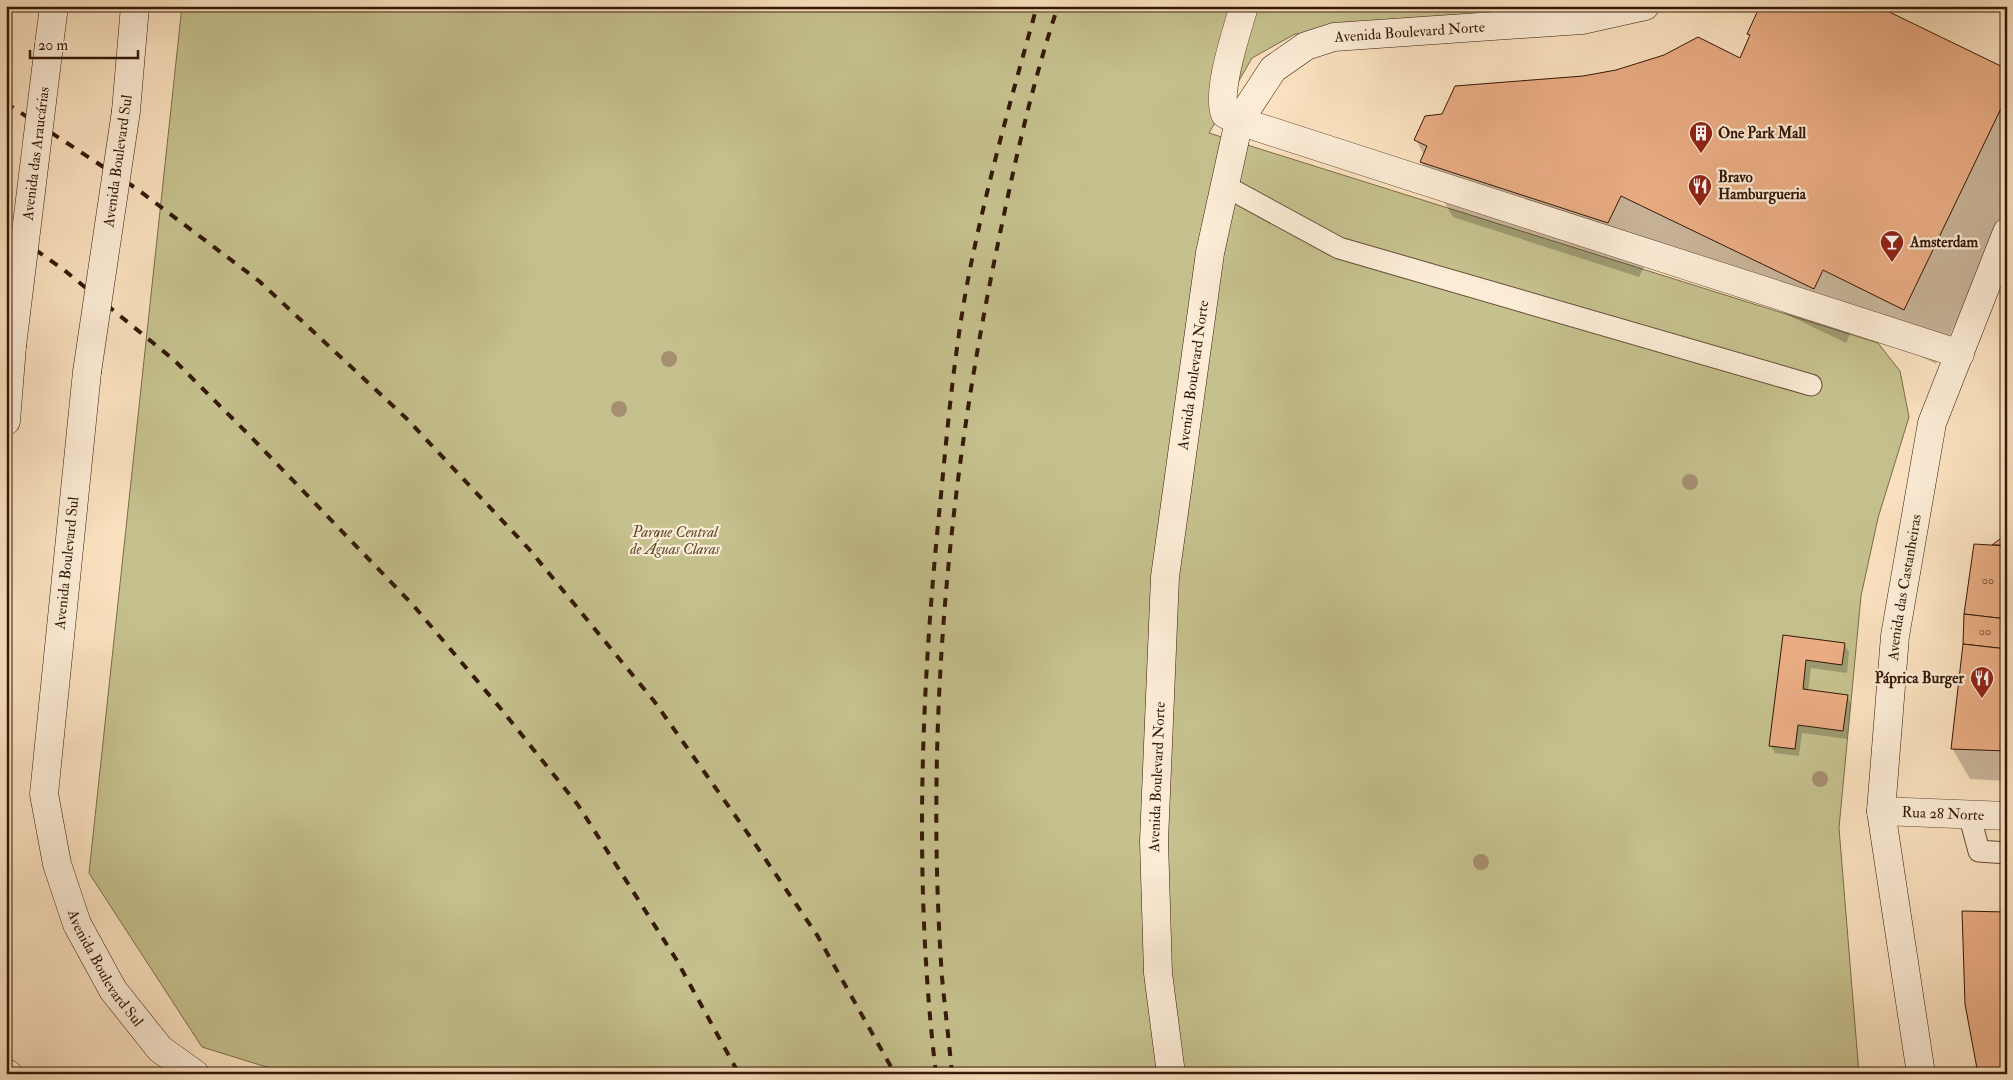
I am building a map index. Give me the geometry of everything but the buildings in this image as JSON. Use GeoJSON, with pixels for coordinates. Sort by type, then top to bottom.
{"type":"FeatureCollection","features":[{"type":"Feature","properties":{"kind":"street","name":"Avenida das Araucárias"},"geometry":{"type":"LineString","coordinates":[[6,420],[12,346],[54,6]]}},
{"type":"Feature","properties":{"kind":"street","name":"Avenida Boulevard Sul"},"geometry":{"type":"LineString","coordinates":[[135,6],[126,110],[87,372],[44,794],[57,864],[77,924],[99,966],[113,990],[160,1049],[195,1074]]}},
{"type":"Feature","properties":{"kind":"street"},"geometry":{"type":"LineString","coordinates":[[1244,6],[1225,78],[1222,105],[1225,114],[1239,121],[1960,354]]}},
{"type":"Feature","properties":{"kind":"street","name":"Avenida Boulevard Norte"},"geometry":{"type":"LineString","coordinates":[[1171,1074],[1158,973],[1154,841],[1165,577],[1210,253],[1239,121],[1272,69],[1306,46],[1334,37],[1582,20],[1645,6]]}},
{"type":"Feature","properties":{"kind":"street","name":"Avenida das Castanheiras"},"geometry":{"type":"LineString","coordinates":[[1921,1074],[1881,811],[1895,636],[1932,423],[2007,232]]}},
{"type":"Feature","properties":{"kind":"street","name":"Rua 28 Norte"},"geometry":{"type":"LineString","coordinates":[[1881,811],[2007,816]]}},
{"type":"Feature","properties":{"kind":"lane"},"geometry":{"type":"LineString","coordinates":[[1225,186],[1340,248],[1811,385]]}},
{"type":"Feature","properties":{"kind":"lane"},"geometry":{"type":"LineString","coordinates":[[1969,814],[1979,851],[2007,853]]}},
{"type":"Feature","properties":{"kind":"green space","name":"Parque Central de Águas Claras"},"geometry":{"type":"Polygon","coordinates":[[[182,6],[1545,6],[1349,30],[1295,34],[1252,58],[1209,133],[1878,343],[1900,371],[1909,417],[1878,518],[1861,596],[1839,828],[1859,1074],[289,1074],[202,1047],[89,873],[182,6]]]}},
{"type":"Feature","properties":{"kind":"railway"},"geometry":{"type":"LineString","coordinates":[[936,1074],[924,929],[922,784],[934,567],[946,440],[960,329],[976,240],[1009,106],[1037,6]]}},
{"type":"Feature","properties":{"kind":"railway"},"geometry":{"type":"LineString","coordinates":[[952,1074],[942,977],[937,886],[936,796],[944,614],[953,523],[964,432],[996,253],[1031,98],[1058,6]]}},
{"type":"Feature","properties":{"kind":"railway"},"geometry":{"type":"LineString","coordinates":[[6,103],[137,189],[259,281],[406,418],[529,549],[654,701],[751,838],[817,935],[895,1074]]}},
{"type":"Feature","properties":{"kind":"railway"},"geometry":{"type":"LineString","coordinates":[[6,229],[64,270],[174,360],[413,605],[501,709],[578,805],[676,959],[739,1074]]}},
{"type":"Feature","properties":{"kind":"place","name":"One Park Mall"},"geometry":{"type":"Point","coordinates":[1701,154]}},
{"type":"Feature","properties":{"kind":"place","name":"Bravo Hamburgueria"},"geometry":{"type":"Point","coordinates":[1700,207]}},
{"type":"Feature","properties":{"kind":"place","name":"Amsterdam"},"geometry":{"type":"Point","coordinates":[1892,263]}},
{"type":"Feature","properties":{"kind":"place","name":"Páprica Burger"},"geometry":{"type":"Point","coordinates":[1982,699]}}]}
